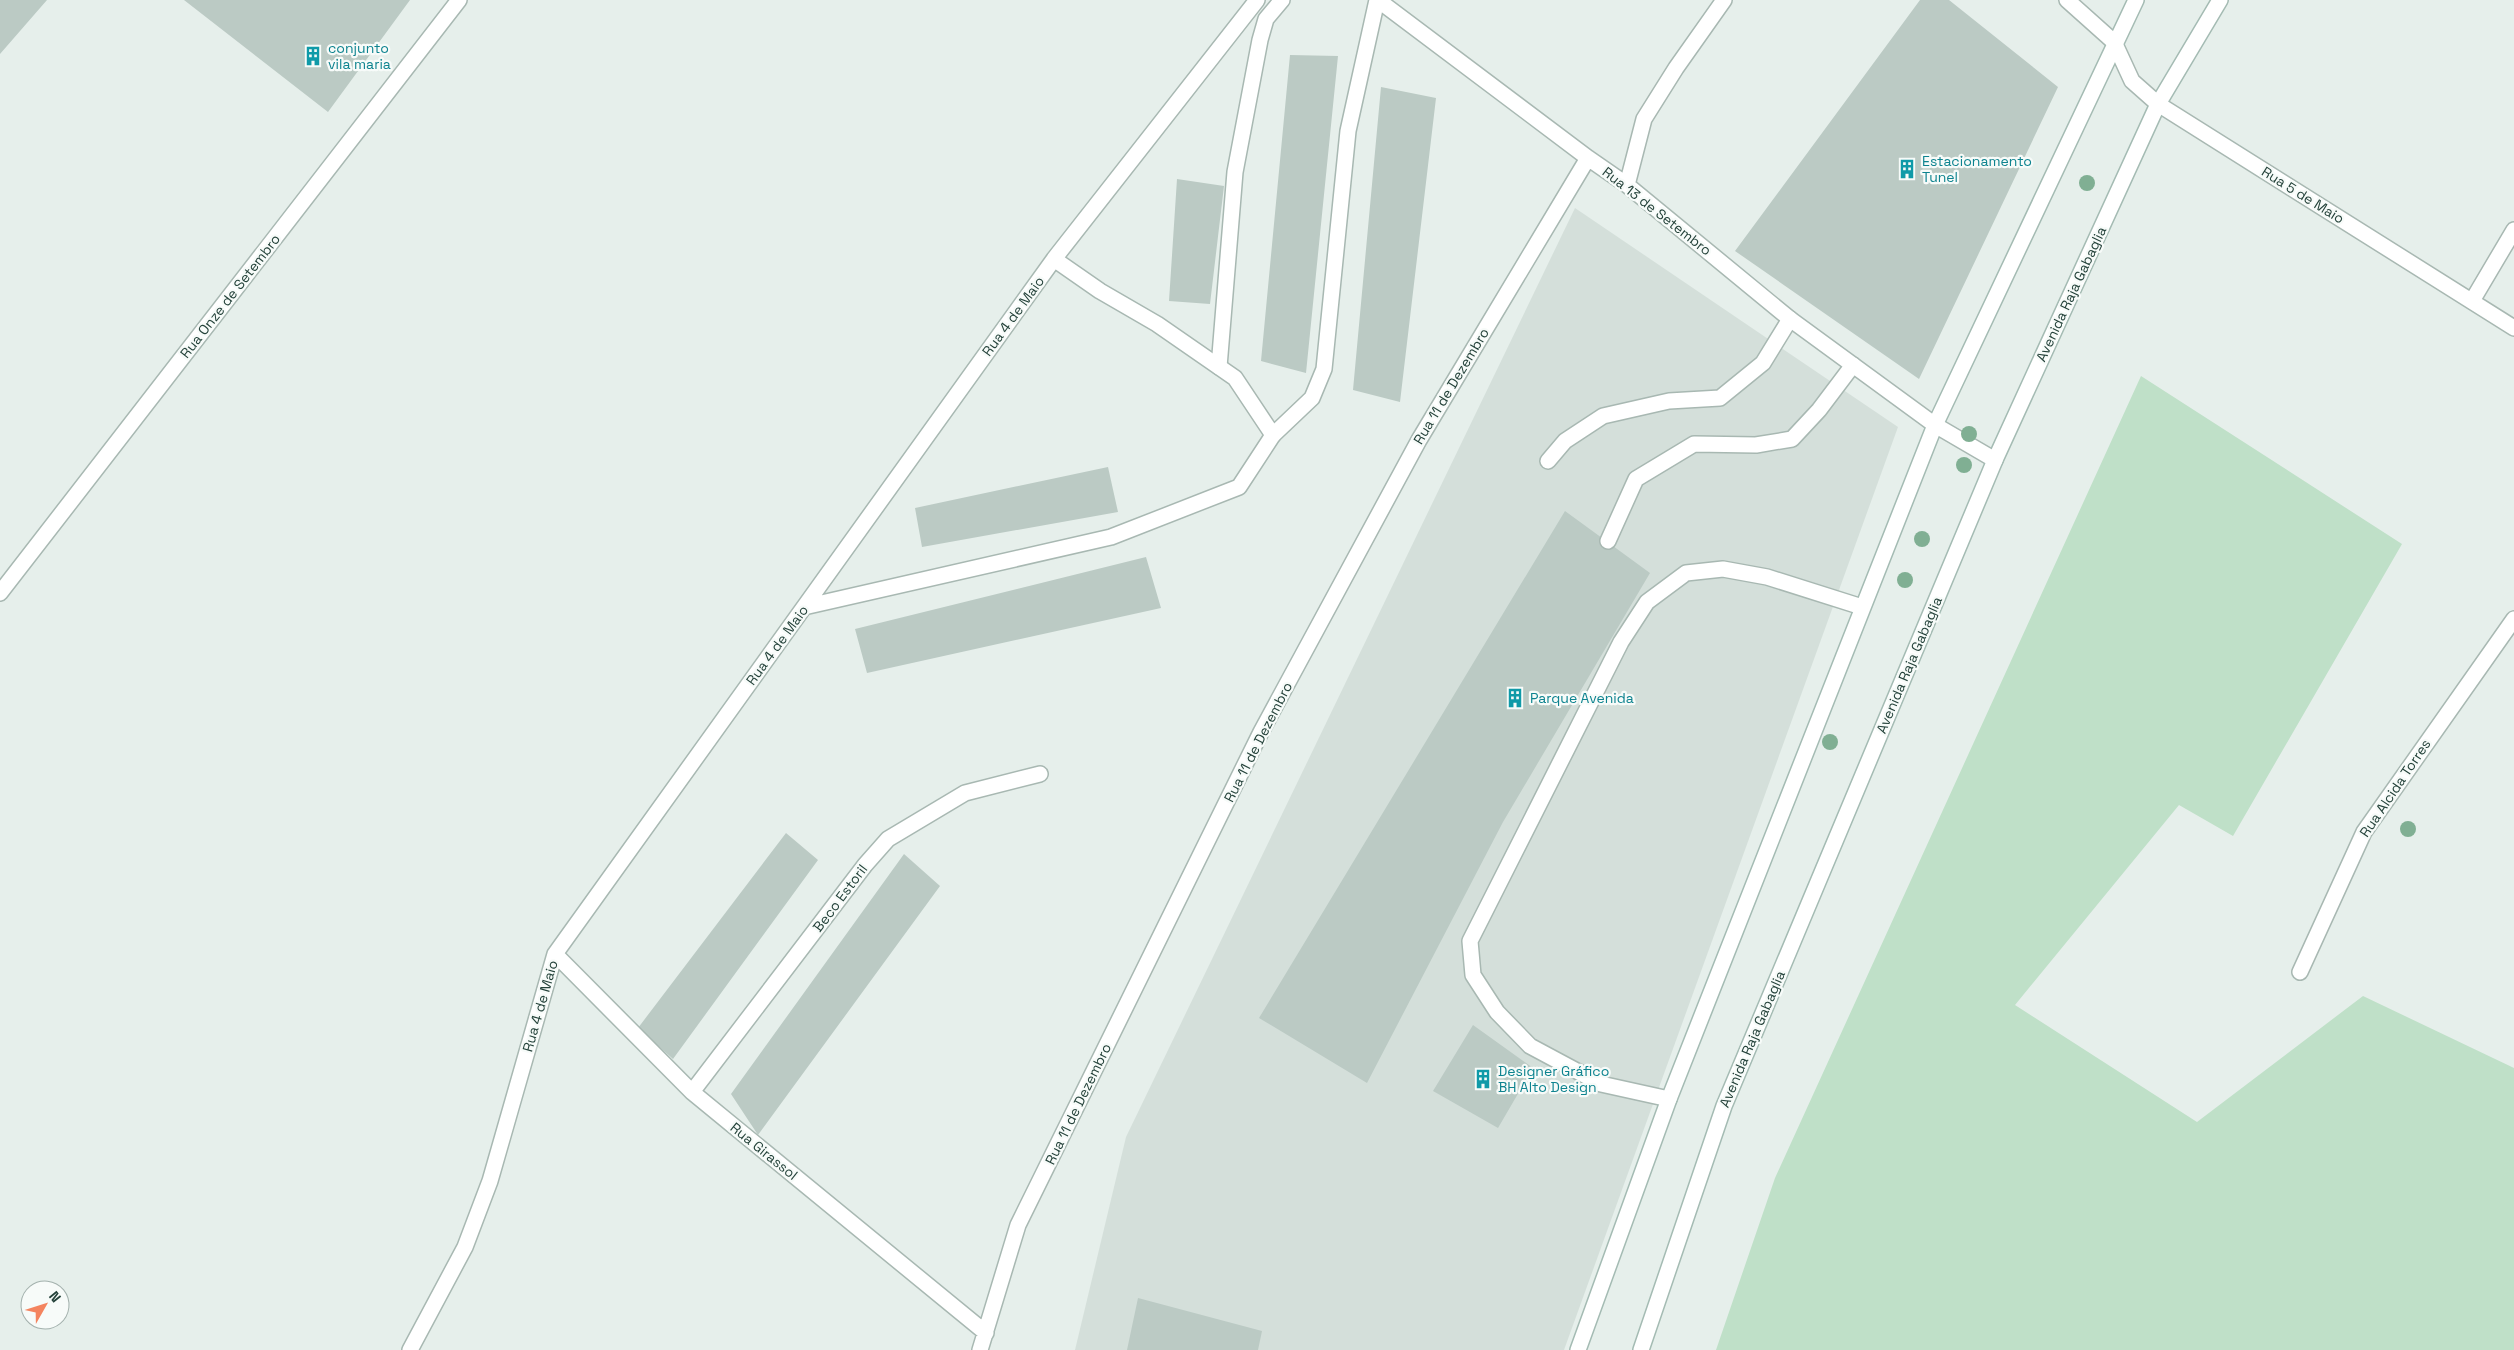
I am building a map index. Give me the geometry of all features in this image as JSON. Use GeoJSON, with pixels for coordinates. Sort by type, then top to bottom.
{"type":"FeatureCollection","features":[{"type":"Feature","properties":{"kind":"street","name":"Rua Onze de Setembro"},"geometry":{"type":"LineString","coordinates":[[0,593],[459,0]]}},
{"type":"Feature","properties":{"kind":"street","name":"Rua 4 de Maio"},"geometry":{"type":"LineString","coordinates":[[410,1350],[465,1247],[490,1181],[555,954],[1054,259],[1257,0]]}},
{"type":"Feature","properties":{"kind":"street"},"geometry":{"type":"LineString","coordinates":[[1219,367],[1235,172],[1260,40],[1266,19],[1282,0]]}},
{"type":"Feature","properties":{"kind":"street"},"geometry":{"type":"LineString","coordinates":[[804,607],[1111,537],[1239,488],[1273,436],[1312,398],[1324,369],[1348,131],[1377,0]]}},
{"type":"Feature","properties":{"kind":"street","name":"Rua 13 de Setembro"},"geometry":{"type":"LineString","coordinates":[[1377,0],[1627,185],[1790,319],[1853,366],[1935,425],[1995,460]]}},
{"type":"Feature","properties":{"kind":"street"},"geometry":{"type":"LineString","coordinates":[[1627,185],[1644,119],[1676,68],[1724,0]]}},
{"type":"Feature","properties":{"kind":"street"},"geometry":{"type":"LineString","coordinates":[[2068,0],[2114,42]]}},
{"type":"Feature","properties":{"kind":"street"},"geometry":{"type":"LineString","coordinates":[[1578,1350],[1669,1098],[1935,425],[2114,42],[2136,0]]}},
{"type":"Feature","properties":{"kind":"street","name":"Avenida Raja Gabaglia"},"geometry":{"type":"LineString","coordinates":[[1641,1350],[1724,1106],[1995,460],[2158,104],[2220,0]]}},
{"type":"Feature","properties":{"kind":"street","name":"Rua 5 de Maio"},"geometry":{"type":"LineString","coordinates":[[2114,42],[2132,81],[2158,104],[2514,328]]}},
{"type":"Feature","properties":{"kind":"street","name":"Rua 11 de Dezembro"},"geometry":{"type":"LineString","coordinates":[[980,1350],[1018,1225],[1262,732],[1419,440],[1588,158]]}},
{"type":"Feature","properties":{"kind":"street"},"geometry":{"type":"LineString","coordinates":[[2472,301],[2514,230]]}},
{"type":"Feature","properties":{"kind":"street"},"geometry":{"type":"LineString","coordinates":[[1054,259],[1100,291],[1157,324],[1234,378],[1273,436]]}},
{"type":"Feature","properties":{"kind":"street"},"geometry":{"type":"LineString","coordinates":[[1548,461],[1565,442],[1603,416],[1669,401],[1720,398],[1763,363],[1790,319]]}},
{"type":"Feature","properties":{"kind":"street"},"geometry":{"type":"LineString","coordinates":[[1608,541],[1636,479],[1694,444],[1756,445],[1792,439],[1853,366]]}},
{"type":"Feature","properties":{"kind":"street"},"geometry":{"type":"LineString","coordinates":[[1669,1098],[1601,1084],[1530,1046],[1497,1012],[1472,975],[1470,941],[1621,642],[1648,602],[1686,573],[1723,569],[1767,577],[1862,607]]}},
{"type":"Feature","properties":{"kind":"street","name":"Rua Alcida Torres"},"geometry":{"type":"LineString","coordinates":[[2300,972],[2364,832],[2514,618]]}},
{"type":"Feature","properties":{"kind":"street","name":"Beco Estoril"},"geometry":{"type":"LineString","coordinates":[[692,1092],[865,865],[888,839],[965,793],[1040,774]]}},
{"type":"Feature","properties":{"kind":"street","name":"Rua Girassol"},"geometry":{"type":"LineString","coordinates":[[555,954],[692,1092],[986,1332]]}},
{"type":"Feature","properties":{"kind":"shaded area"},"geometry":{"type":"Polygon","coordinates":[[[1575,208],[1898,427],[1564,1350],[1075,1350],[1126,1137],[1575,208]]]}},
{"type":"Feature","properties":{"kind":"green space"},"geometry":{"type":"Polygon","coordinates":[[[2141,376],[2402,544],[2233,836],[2179,805],[2015,1005],[2197,1122],[2363,996],[2514,1068],[2514,1350],[1716,1350],[1775,1178],[2141,376]]]}},
{"type":"Feature","properties":{"kind":"building"},"geometry":{"type":"Polygon","coordinates":[[[0,0],[47,0],[0,54],[0,0]]]}},
{"type":"Feature","properties":{"kind":"building","name":"conjunto vila maria"},"geometry":{"type":"Polygon","coordinates":[[[184,0],[410,0],[328,112],[184,0]]]}},
{"type":"Feature","properties":{"kind":"building","name":"Estacionamento Tunel"},"geometry":{"type":"Polygon","coordinates":[[[1920,0],[1949,0],[2058,87],[1919,379],[1735,251],[1920,0]]]}},
{"type":"Feature","properties":{"kind":"building"},"geometry":{"type":"Polygon","coordinates":[[[1290,55],[1338,56],[1306,373],[1261,361],[1290,55]]]}},
{"type":"Feature","properties":{"kind":"building"},"geometry":{"type":"Polygon","coordinates":[[[1381,87],[1436,98],[1400,402],[1353,390],[1381,87]]]}},
{"type":"Feature","properties":{"kind":"building"},"geometry":{"type":"Polygon","coordinates":[[[1177,179],[1224,186],[1210,304],[1169,301],[1177,179]]]}},
{"type":"Feature","properties":{"kind":"building"},"geometry":{"type":"Polygon","coordinates":[[[1108,467],[1118,512],[922,547],[915,508],[1108,467]]]}},
{"type":"Feature","properties":{"kind":"building","name":"Parque Avenida"},"geometry":{"type":"Polygon","coordinates":[[[1565,511],[1650,573],[1503,822],[1367,1083],[1259,1018],[1565,511]]]}},
{"type":"Feature","properties":{"kind":"building"},"geometry":{"type":"Polygon","coordinates":[[[1146,557],[1161,608],[867,673],[855,629],[1146,557]]]}},
{"type":"Feature","properties":{"kind":"building"},"geometry":{"type":"Polygon","coordinates":[[[786,833],[818,860],[673,1059],[638,1028],[786,833]]]}},
{"type":"Feature","properties":{"kind":"building"},"geometry":{"type":"Polygon","coordinates":[[[904,854],[940,886],[758,1135],[731,1094],[904,854]]]}},
{"type":"Feature","properties":{"kind":"building","name":"Designer Gráfico BH Alto Design"},"geometry":{"type":"Polygon","coordinates":[[[1473,1025],[1533,1068],[1498,1128],[1433,1091],[1473,1025]]]}},
{"type":"Feature","properties":{"kind":"building"},"geometry":{"type":"Polygon","coordinates":[[[1138,1298],[1262,1331],[1258,1350],[1127,1350],[1138,1298]]]}},
{"type":"Feature","properties":{"kind":"place","name":"conjunto vila maria"},"geometry":{"type":"Point","coordinates":[313,56]}},
{"type":"Feature","properties":{"kind":"place","name":"Estacionamento Tunel"},"geometry":{"type":"Point","coordinates":[1907,169]}},
{"type":"Feature","properties":{"kind":"place","name":"Parque Avenida"},"geometry":{"type":"Point","coordinates":[1515,698]}},
{"type":"Feature","properties":{"kind":"place","name":"Designer Gráfico BH Alto Design"},"geometry":{"type":"Point","coordinates":[1483,1079]}}]}
